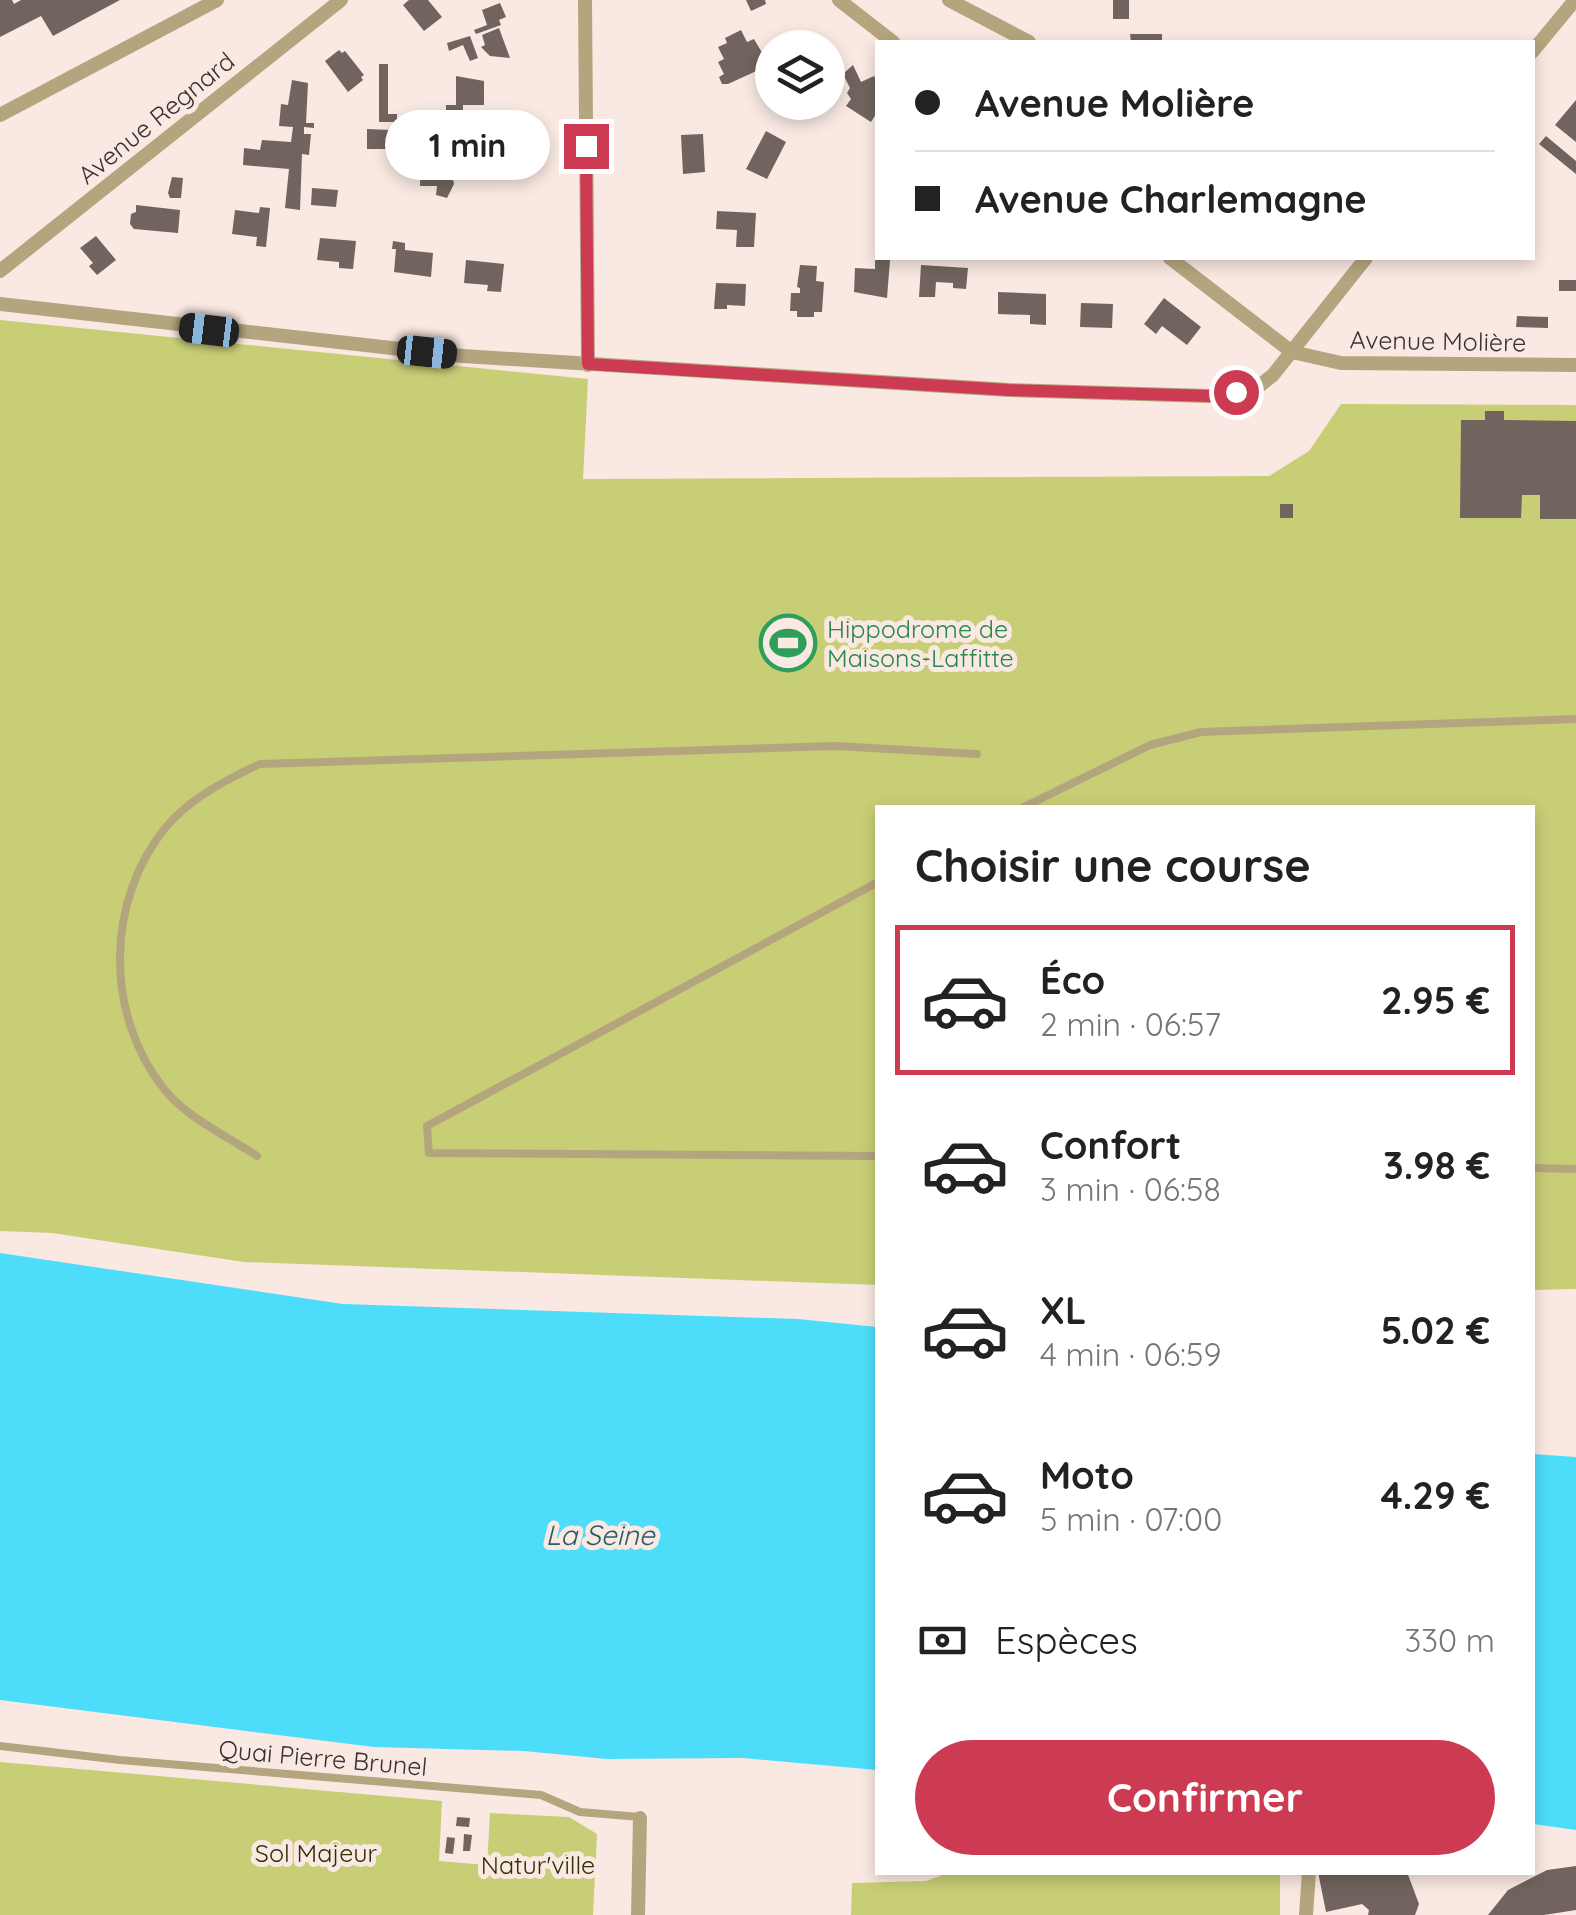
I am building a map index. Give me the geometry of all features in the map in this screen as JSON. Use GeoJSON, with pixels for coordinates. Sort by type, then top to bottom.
{"type":"FeatureCollection","features":[{"type":"Feature","properties":{"kind":"street"},"geometry":{"type":"LineString","coordinates":[[0,116],[217,0]]}},
{"type":"Feature","properties":{"kind":"street","name":"Avenue Regnard"},"geometry":{"type":"LineString","coordinates":[[0,271],[340,0]]}},
{"type":"Feature","properties":{"kind":"street"},"geometry":{"type":"LineString","coordinates":[[585,0],[588,364]]}},
{"type":"Feature","properties":{"kind":"street"},"geometry":{"type":"LineString","coordinates":[[839,0],[891,40]]}},
{"type":"Feature","properties":{"kind":"street"},"geometry":{"type":"LineString","coordinates":[[949,0],[1025,40]]}},
{"type":"Feature","properties":{"kind":"street"},"geometry":{"type":"LineString","coordinates":[[1535,48],[1575,0]]}},
{"type":"Feature","properties":{"kind":"street"},"geometry":{"type":"LineString","coordinates":[[1173,260],[1292,352]]}},
{"type":"Feature","properties":{"kind":"street"},"geometry":{"type":"LineString","coordinates":[[0,304],[385,348],[588,364],[1009,390],[1210,396],[1258,388],[1273,375],[1364,260]]}},
{"type":"Feature","properties":{"kind":"street","name":"Avenue Molière"},"geometry":{"type":"LineString","coordinates":[[1292,352],[1340,363],[1576,365]]}},
{"type":"Feature","properties":{"kind":"street"},"geometry":{"type":"LineString","coordinates":[[638,1915],[640,1818]]}},
{"type":"Feature","properties":{"kind":"street"},"geometry":{"type":"LineString","coordinates":[[1306,1915],[1309,1875]]}},
{"type":"Feature","properties":{"kind":"lane"},"geometry":{"type":"LineString","coordinates":[[1028,805],[1150,745],[1202,732],[1576,719]]}},
{"type":"Feature","properties":{"kind":"lane"},"geometry":{"type":"LineString","coordinates":[[257,1156],[200,1120],[166,1092],[143,1057],[126,1012],[119,966],[124,919],[137,870],[167,826],[215,785],[260,764],[836,746],[977,754]]}},
{"type":"Feature","properties":{"kind":"lane"},"geometry":{"type":"LineString","coordinates":[[875,884],[427,1126],[429,1153],[875,1156]]}},
{"type":"Feature","properties":{"kind":"lane"},"geometry":{"type":"LineString","coordinates":[[1535,1168],[1576,1169]]}},
{"type":"Feature","properties":{"kind":"lane","name":"Quai Pierre Brunel"},"geometry":{"type":"LineString","coordinates":[[0,1746],[120,1760],[541,1795],[580,1812],[640,1818]]}},
{"type":"Feature","properties":{"kind":"green space","name":"Hippodrome de Maisons-Laffitte"},"geometry":{"type":"Polygon","coordinates":[[[0,320],[588,379],[583,479],[1269,476],[1309,451],[1341,404],[1576,405],[1576,1289],[1535,1290],[1535,805],[875,805],[875,1285],[244,1262],[52,1233],[0,1231],[0,320]]]}},
{"type":"Feature","properties":{"kind":"green space"},"geometry":{"type":"Polygon","coordinates":[[[0,1762],[442,1801],[439,1861],[487,1865],[490,1813],[569,1817],[597,1834],[593,1915],[0,1915],[0,1762]]]}},
{"type":"Feature","properties":{"kind":"green space"},"geometry":{"type":"Polygon","coordinates":[[[943,1875],[1280,1875],[1280,1915],[851,1915],[852,1883],[926,1881],[943,1875]]]}},
{"type":"Feature","properties":{"kind":"water","name":"La Seine"},"geometry":{"type":"Polygon","coordinates":[[[0,1253],[343,1304],[798,1319],[875,1327],[875,1770],[743,1758],[606,1759],[524,1751],[374,1747],[0,1700],[0,1253]]]}},
{"type":"Feature","properties":{"kind":"water"},"geometry":{"type":"Polygon","coordinates":[[[1535,1454],[1576,1457],[1576,1830],[1535,1824],[1535,1454]]]}},
{"type":"Feature","properties":{"kind":"building"},"geometry":{"type":"Polygon","coordinates":[[[0,0],[12,0],[14,4],[21,0],[120,0],[53,36],[41,16],[0,37],[0,0]]]}},
{"type":"Feature","properties":{"kind":"building"},"geometry":{"type":"Polygon","coordinates":[[[409,0],[428,0],[442,17],[424,31],[403,5],[409,0]]]}},
{"type":"Feature","properties":{"kind":"building"},"geometry":{"type":"Polygon","coordinates":[[[746,0],[765,0],[766,4],[751,11],[746,0]]]}},
{"type":"Feature","properties":{"kind":"building"},"geometry":{"type":"Polygon","coordinates":[[[1113,0],[1129,0],[1129,19],[1113,19],[1113,0]]]}},
{"type":"Feature","properties":{"kind":"building"},"geometry":{"type":"Polygon","coordinates":[[[500,3],[506,17],[499,20],[501,25],[476,34],[474,30],[487,25],[482,10],[500,3]]]}},
{"type":"Feature","properties":{"kind":"building"},"geometry":{"type":"Polygon","coordinates":[[[499,28],[510,58],[490,56],[481,47],[485,45],[482,35],[499,28]]]}},
{"type":"Feature","properties":{"kind":"building"},"geometry":{"type":"Polygon","coordinates":[[[741,30],[747,42],[754,39],[755,72],[722,84],[719,77],[724,74],[718,62],[724,59],[718,47],[727,43],[725,38],[741,30]]]}},
{"type":"Feature","properties":{"kind":"building"},"geometry":{"type":"Polygon","coordinates":[[[1130,34],[1162,34],[1162,40],[1131,40],[1130,34]]]}},
{"type":"Feature","properties":{"kind":"building"},"geometry":{"type":"Polygon","coordinates":[[[470,36],[478,58],[470,61],[463,45],[449,51],[447,43],[470,36]]]}},
{"type":"Feature","properties":{"kind":"building"},"geometry":{"type":"Polygon","coordinates":[[[339,50],[345,51],[364,75],[348,92],[325,61],[339,50]]]}},
{"type":"Feature","properties":{"kind":"building"},"geometry":{"type":"Polygon","coordinates":[[[379,64],[388,64],[388,114],[397,114],[397,122],[379,122],[379,64]]]}},
{"type":"Feature","properties":{"kind":"building"},"geometry":{"type":"Polygon","coordinates":[[[853,65],[861,82],[874,76],[875,116],[871,122],[846,106],[851,99],[847,93],[850,88],[845,72],[853,65]]]}},
{"type":"Feature","properties":{"kind":"building"},"geometry":{"type":"Polygon","coordinates":[[[456,76],[484,81],[484,105],[463,105],[463,119],[446,119],[446,105],[456,105],[456,76]]]}},
{"type":"Feature","properties":{"kind":"building"},"geometry":{"type":"Polygon","coordinates":[[[292,80],[308,83],[306,123],[314,123],[314,128],[304,127],[304,134],[311,134],[309,155],[302,154],[300,210],[285,208],[289,169],[243,165],[244,148],[260,150],[262,140],[291,142],[293,127],[279,126],[281,104],[288,105],[292,80]]]}},
{"type":"Feature","properties":{"kind":"building"},"geometry":{"type":"Polygon","coordinates":[[[1576,100],[1576,142],[1555,125],[1576,100]]]}},
{"type":"Feature","properties":{"kind":"building"},"geometry":{"type":"Polygon","coordinates":[[[367,129],[391,130],[391,149],[367,149],[367,129]]]}},
{"type":"Feature","properties":{"kind":"building"},"geometry":{"type":"Polygon","coordinates":[[[766,131],[786,142],[767,179],[746,169],[766,131]]]}},
{"type":"Feature","properties":{"kind":"building"},"geometry":{"type":"Polygon","coordinates":[[[703,134],[705,172],[683,174],[681,135],[703,134]]]}},
{"type":"Feature","properties":{"kind":"building"},"geometry":{"type":"Polygon","coordinates":[[[1546,136],[1576,161],[1576,174],[1539,144],[1546,136]]]}},
{"type":"Feature","properties":{"kind":"building"},"geometry":{"type":"Polygon","coordinates":[[[421,146],[437,147],[437,161],[449,161],[454,184],[447,198],[436,195],[437,186],[420,186],[421,146]]]}},
{"type":"Feature","properties":{"kind":"building"},"geometry":{"type":"Polygon","coordinates":[[[172,177],[183,178],[181,198],[170,198],[172,177]]]}},
{"type":"Feature","properties":{"kind":"building"},"geometry":{"type":"Polygon","coordinates":[[[312,188],[338,190],[336,207],[311,205],[312,188]]]}},
{"type":"Feature","properties":{"kind":"building"},"geometry":{"type":"Polygon","coordinates":[[[136,205],[180,210],[178,233],[134,229],[130,224],[136,205]]]}},
{"type":"Feature","properties":{"kind":"building"},"geometry":{"type":"Polygon","coordinates":[[[260,207],[270,208],[266,247],[256,246],[257,237],[232,234],[235,210],[259,213],[260,207]]]}},
{"type":"Feature","properties":{"kind":"building"},"geometry":{"type":"Polygon","coordinates":[[[717,211],[756,213],[754,247],[736,247],[737,230],[716,229],[717,211]]]}},
{"type":"Feature","properties":{"kind":"building"},"geometry":{"type":"Polygon","coordinates":[[[96,236],[116,260],[97,275],[89,266],[93,263],[80,248],[96,236]]]}},
{"type":"Feature","properties":{"kind":"building"},"geometry":{"type":"Polygon","coordinates":[[[320,238],[356,241],[353,269],[339,268],[339,262],[317,260],[320,238]]]}},
{"type":"Feature","properties":{"kind":"building"},"geometry":{"type":"Polygon","coordinates":[[[393,241],[405,243],[405,250],[433,253],[431,277],[394,272],[393,241]]]}},
{"type":"Feature","properties":{"kind":"building"},"geometry":{"type":"Polygon","coordinates":[[[466,260],[504,264],[501,292],[487,291],[488,285],[464,283],[466,260]]]}},
{"type":"Feature","properties":{"kind":"building"},"geometry":{"type":"Polygon","coordinates":[[[875,260],[890,260],[887,298],[854,292],[855,268],[875,269],[875,260]]]}},
{"type":"Feature","properties":{"kind":"building"},"geometry":{"type":"Polygon","coordinates":[[[800,265],[817,266],[816,281],[824,282],[822,312],[814,312],[814,317],[797,317],[797,311],[790,311],[791,293],[800,293],[800,265]]]}},
{"type":"Feature","properties":{"kind":"building"},"geometry":{"type":"Polygon","coordinates":[[[921,265],[968,268],[966,289],[936,282],[935,297],[919,297],[921,265]]]}},
{"type":"Feature","properties":{"kind":"building"},"geometry":{"type":"Polygon","coordinates":[[[1559,280],[1576,280],[1576,291],[1559,291],[1559,280]]]}},
{"type":"Feature","properties":{"kind":"building"},"geometry":{"type":"Polygon","coordinates":[[[716,283],[746,284],[745,306],[714,309],[716,283]]]}},
{"type":"Feature","properties":{"kind":"building"},"geometry":{"type":"Polygon","coordinates":[[[998,292],[1046,294],[1046,325],[1030,324],[1030,315],[998,314],[998,292]]]}},
{"type":"Feature","properties":{"kind":"building"},"geometry":{"type":"Polygon","coordinates":[[[1164,298],[1201,327],[1187,345],[1162,326],[1156,334],[1144,324],[1164,298]]]}},
{"type":"Feature","properties":{"kind":"building"},"geometry":{"type":"Polygon","coordinates":[[[1081,303],[1113,304],[1112,328],[1080,327],[1081,303]]]}},
{"type":"Feature","properties":{"kind":"building"},"geometry":{"type":"Polygon","coordinates":[[[1517,316],[1548,317],[1548,328],[1516,327],[1517,316]]]}},
{"type":"Feature","properties":{"kind":"building"},"geometry":{"type":"Polygon","coordinates":[[[1485,411],[1504,411],[1504,420],[1576,421],[1576,519],[1540,519],[1540,495],[1522,495],[1521,518],[1460,518],[1461,420],[1485,420],[1485,411]]]}},
{"type":"Feature","properties":{"kind":"building"},"geometry":{"type":"Polygon","coordinates":[[[1280,504],[1293,504],[1293,518],[1280,518],[1280,504]]]}},
{"type":"Feature","properties":{"kind":"building"},"geometry":{"type":"Polygon","coordinates":[[[457,1817],[470,1818],[469,1827],[456,1826],[457,1817]]]}},
{"type":"Feature","properties":{"kind":"building"},"geometry":{"type":"Polygon","coordinates":[[[464,1834],[472,1835],[470,1851],[463,1851],[464,1834]]]}},
{"type":"Feature","properties":{"kind":"building"},"geometry":{"type":"Polygon","coordinates":[[[447,1837],[455,1838],[453,1854],[445,1853],[447,1837]]]}},
{"type":"Feature","properties":{"kind":"building"},"geometry":{"type":"Polygon","coordinates":[[[1576,1866],[1576,1910],[1544,1915],[1488,1915],[1508,1890],[1547,1870],[1576,1866]]]}},
{"type":"Feature","properties":{"kind":"building"},"geometry":{"type":"Polygon","coordinates":[[[1319,1875],[1408,1875],[1419,1904],[1415,1915],[1368,1915],[1369,1910],[1362,1904],[1326,1912],[1319,1875]]]}},
{"type":"Feature","properties":{"kind":"place","name":"Hippodrome de Maisons-Laffitte"},"geometry":{"type":"Point","coordinates":[788,643]}},
{"type":"Feature","properties":{"kind":"route"},"geometry":{"type":"LineString","coordinates":[[586,146],[588,364],[1009,390],[1210,396],[1236,392]]}},
{"type":"Feature","properties":{"kind":"park label","name":"Sol Majeur"},"geometry":{"type":"Point","coordinates":[316,1853]}},
{"type":"Feature","properties":{"kind":"park label","name":"Natur'ville"},"geometry":{"type":"Point","coordinates":[538,1865]}}]}
